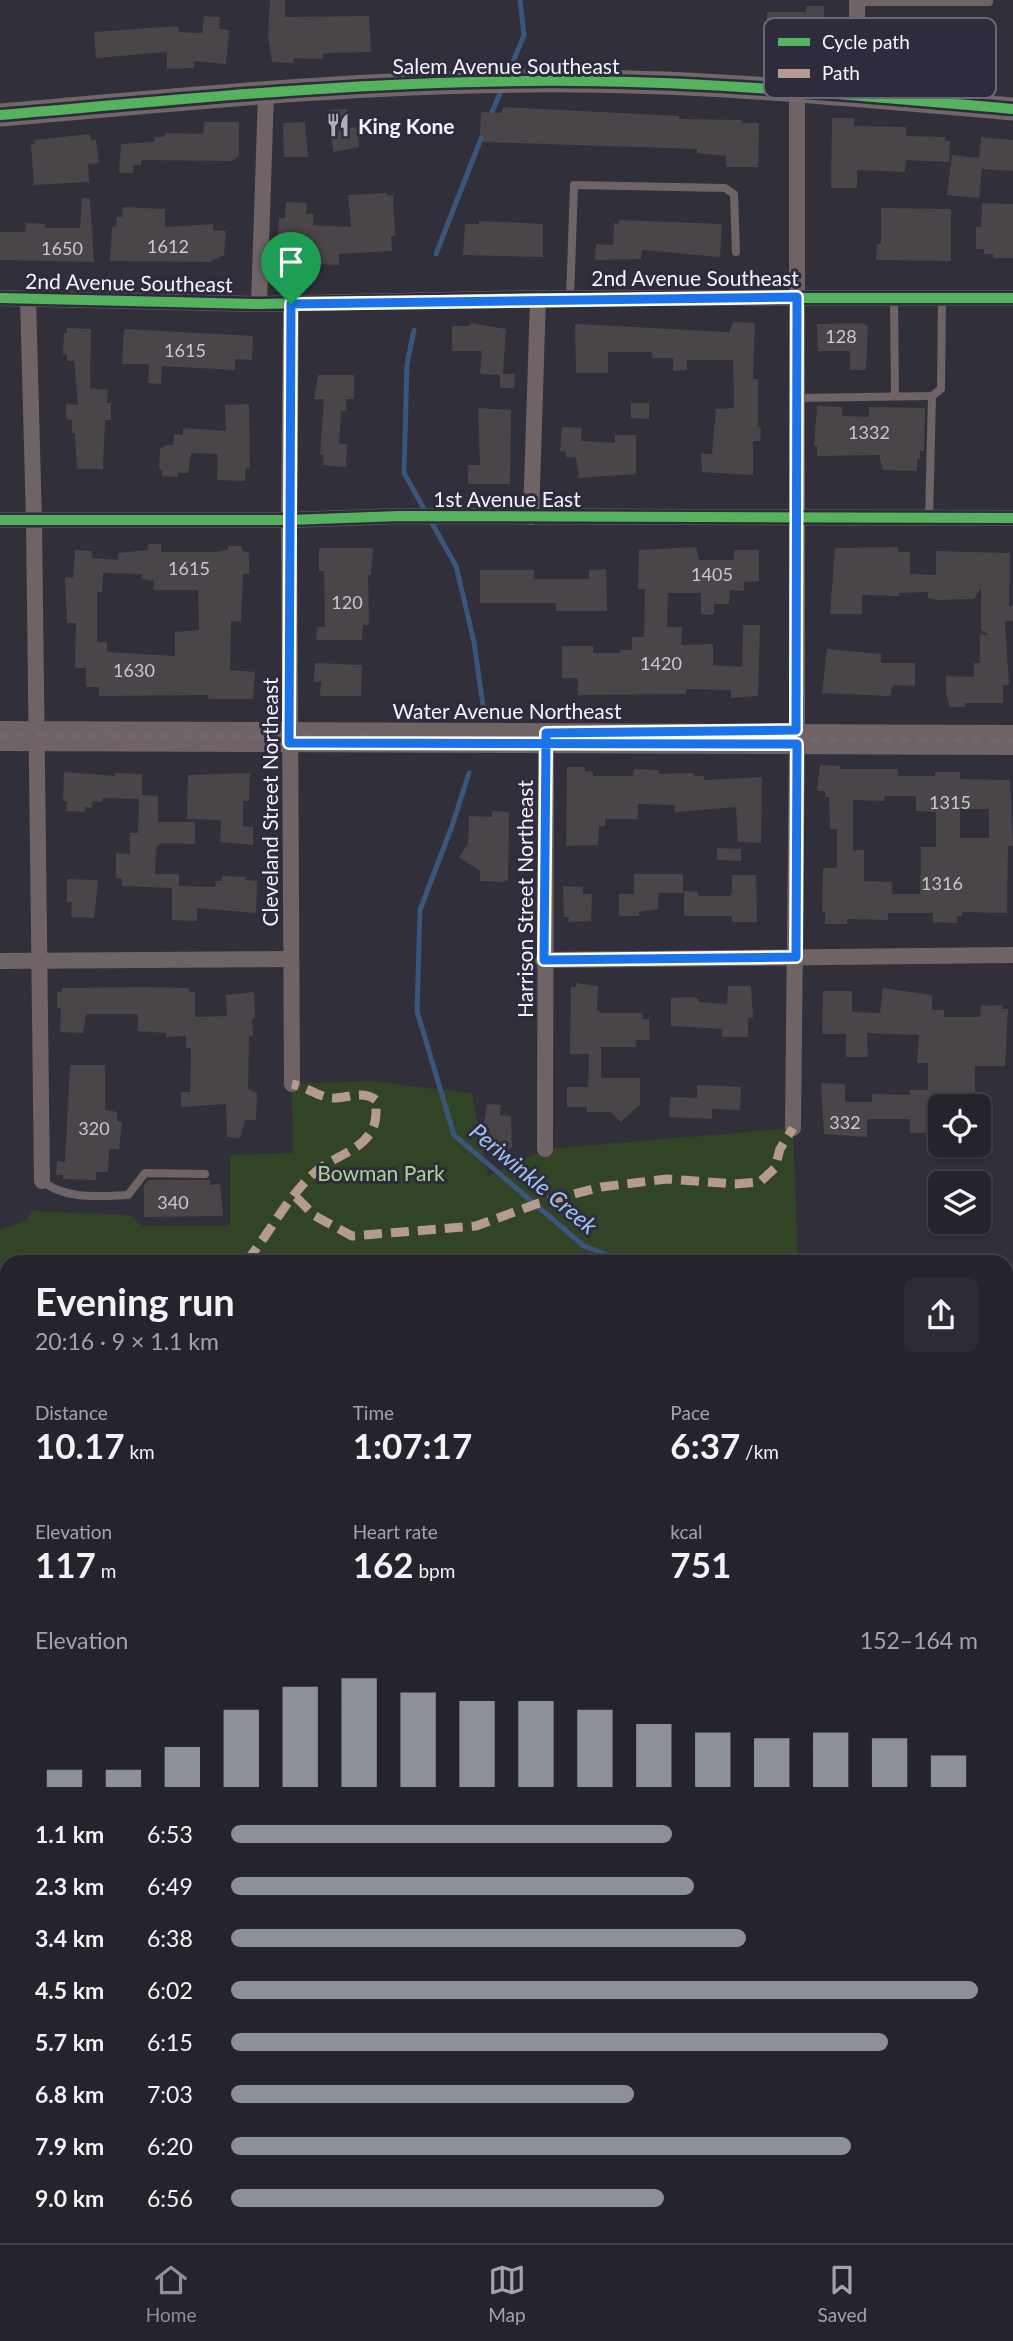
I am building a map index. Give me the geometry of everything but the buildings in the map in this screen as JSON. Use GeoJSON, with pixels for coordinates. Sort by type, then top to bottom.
{"type":"FeatureCollection","features":[{"type":"Feature","properties":{"kind":"main road","name":"Salem Avenue Southeast"},"geometry":{"type":"LineString","coordinates":[[0,115],[406,83],[531,81],[764,90]]}},
{"type":"Feature","properties":{"kind":"main road","name":"Salem Avenue Southeast"},"geometry":{"type":"LineString","coordinates":[[884,98],[1013,108]]}},
{"type":"Feature","properties":{"kind":"street"},"geometry":{"type":"LineString","coordinates":[[259,304],[266,93]]}},
{"type":"Feature","properties":{"kind":"street"},"geometry":{"type":"LineString","coordinates":[[793,1128],[797,737],[797,98]]}},
{"type":"Feature","properties":{"kind":"street","name":"2nd Avenue Southeast"},"geometry":{"type":"LineString","coordinates":[[0,298],[291,304],[538,298],[1013,298]]}},
{"type":"Feature","properties":{"kind":"street"},"geometry":{"type":"LineString","coordinates":[[28,298],[34,521],[42,1181]]}},
{"type":"Feature","properties":{"kind":"street"},"geometry":{"type":"LineString","coordinates":[[531,517],[538,298]]}},
{"type":"Feature","properties":{"kind":"street","name":"Cleveland Street Northeast"},"geometry":{"type":"LineString","coordinates":[[291,304],[289,736],[292,1084]]}},
{"type":"Feature","properties":{"kind":"street","name":"1st Avenue East"},"geometry":{"type":"LineString","coordinates":[[0,520],[289,520],[400,516],[1013,518]]}},
{"type":"Feature","properties":{"kind":"street","name":"Water Avenue Northeast"},"geometry":{"type":"LineString","coordinates":[[0,729],[37,736],[546,738],[1013,733]]}},
{"type":"Feature","properties":{"kind":"street","name":"Water Avenue Northeast"},"geometry":{"type":"LineString","coordinates":[[0,743],[37,736]]}},
{"type":"Feature","properties":{"kind":"street","name":"Water Avenue Northeast"},"geometry":{"type":"LineString","coordinates":[[797,737],[1013,747]]}},
{"type":"Feature","properties":{"kind":"street","name":"Harrison Street Northeast"},"geometry":{"type":"LineString","coordinates":[[545,1149],[546,738]]}},
{"type":"Feature","properties":{"kind":"street"},"geometry":{"type":"LineString","coordinates":[[544,960],[1013,955]]}},
{"type":"Feature","properties":{"kind":"street"},"geometry":{"type":"LineString","coordinates":[[0,961],[291,959]]}},
{"type":"Feature","properties":{"kind":"lane"},"geometry":{"type":"LineString","coordinates":[[857,1],[989,2]]}},
{"type":"Feature","properties":{"kind":"lane"},"geometry":{"type":"LineString","coordinates":[[570,298],[574,185],[725,188],[734,194],[736,252]]}},
{"type":"Feature","properties":{"kind":"lane"},"geometry":{"type":"LineString","coordinates":[[894,297],[895,395]]}},
{"type":"Feature","properties":{"kind":"lane"},"geometry":{"type":"LineString","coordinates":[[796,398],[932,396],[940,389],[943,298]]}},
{"type":"Feature","properties":{"kind":"lane"},"geometry":{"type":"LineString","coordinates":[[929,519],[932,396]]}},
{"type":"Feature","properties":{"kind":"lane"},"geometry":{"type":"LineString","coordinates":[[42,1181],[56,1192],[89,1196],[128,1195],[145,1172],[205,1174]]}},
{"type":"Feature","properties":{"kind":"green space","name":"Bowman Park"},"geometry":{"type":"Polygon","coordinates":[[[369,1081],[472,1093],[488,1176],[545,1149],[793,1128],[798,1255],[0,1255],[0,1230],[27,1220],[31,1211],[129,1215],[143,1226],[230,1226],[230,1155],[293,1153],[292,1084],[369,1081]]]}},
{"type":"Feature","properties":{"kind":"waterway","name":"Periwinkle Creek"},"geometry":{"type":"LineString","coordinates":[[508,74],[524,35],[520,0]]}},
{"type":"Feature","properties":{"kind":"waterway","name":"Periwinkle Creek"},"geometry":{"type":"LineString","coordinates":[[489,119],[503,86]]}},
{"type":"Feature","properties":{"kind":"waterway","name":"Periwinkle Creek"},"geometry":{"type":"LineString","coordinates":[[436,254],[484,131]]}},
{"type":"Feature","properties":{"kind":"waterway","name":"Periwinkle Creek"},"geometry":{"type":"LineString","coordinates":[[414,330],[407,364],[404,473],[456,566],[474,642],[485,720]]}},
{"type":"Feature","properties":{"kind":"waterway","name":"Periwinkle Creek"},"geometry":{"type":"LineString","coordinates":[[469,773],[420,910],[417,1011],[454,1135],[584,1246],[608,1255]]}},
{"type":"Feature","properties":{"kind":"railway"},"geometry":{"type":"LineString","coordinates":[[0,735],[1013,741]]}},
{"type":"Feature","properties":{"kind":"marked path"},"geometry":{"type":"LineString","coordinates":[[252,1255],[289,1201],[308,1179],[326,1164],[360,1144],[374,1125],[376,1100],[371,1097],[361,1095],[333,1098],[292,1084]]}},
{"type":"Feature","properties":{"kind":"marked path"},"geometry":{"type":"LineString","coordinates":[[296,1197],[315,1216],[352,1236],[476,1226],[539,1203],[601,1187],[667,1179],[735,1184],[760,1182],[775,1168],[780,1149],[793,1128]]}},
{"type":"Feature","properties":{"kind":"cycle path"},"geometry":{"type":"LineString","coordinates":[[0,115],[329,88],[461,82],[588,81],[764,89]]}},
{"type":"Feature","properties":{"kind":"cycle path"},"geometry":{"type":"LineString","coordinates":[[888,98],[1013,109]]}},
{"type":"Feature","properties":{"kind":"cycle path"},"geometry":{"type":"LineString","coordinates":[[0,298],[259,304],[538,298],[1013,298]]}},
{"type":"Feature","properties":{"kind":"cycle path"},"geometry":{"type":"LineString","coordinates":[[0,520],[289,520],[400,516],[1013,518]]}},
{"type":"Feature","properties":{"kind":"place","name":"King Kone"},"geometry":{"type":"Point","coordinates":[338,125]}},
{"type":"Feature","properties":{"kind":"route"},"geometry":{"type":"LineString","coordinates":[[291,304],[289,743],[546,744],[797,744],[796,957],[544,960],[544,888],[546,744],[546,733],[796,730],[797,297],[538,298],[291,304]]}}]}
